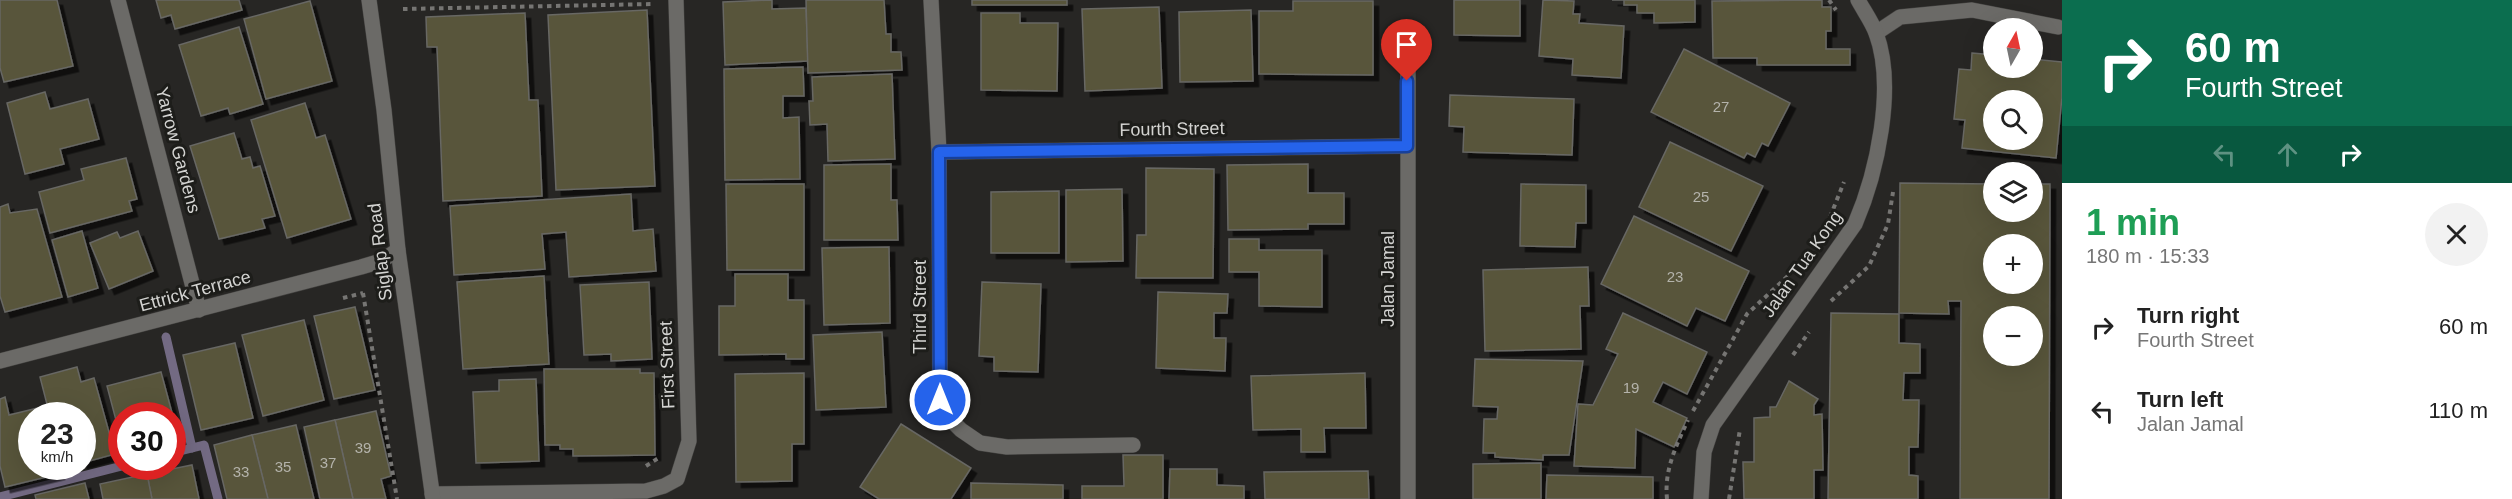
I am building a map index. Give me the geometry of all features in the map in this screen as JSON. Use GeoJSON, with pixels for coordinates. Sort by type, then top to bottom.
{"type":"FeatureCollection","features":[{"type":"Feature","properties":{"kind":"street","name":"Yarrow Gardens"},"geometry":{"type":"LineString","coordinates":[[118,0],[199,310]]}},
{"type":"Feature","properties":{"kind":"street","name":"Siglap Road"},"geometry":{"type":"LineString","coordinates":[[369,0],[384,110],[398,250],[432,496]]}},
{"type":"Feature","properties":{"kind":"street","name":"First Street"},"geometry":{"type":"LineString","coordinates":[[432,496],[646,491],[664,486],[677,479],[689,441],[676,0]]}},
{"type":"Feature","properties":{"kind":"street","name":"Third Street"},"geometry":{"type":"LineString","coordinates":[[931,0],[939,152],[940,400],[947,416],[961,430],[980,443],[1007,447],[1134,445]]}},
{"type":"Feature","properties":{"kind":"street","name":"Jalan Tua Kong"},"geometry":{"type":"LineString","coordinates":[[1701,499],[1704,452],[1713,425],[1856,225],[1863,207],[1876,154],[1885,83],[1876,33],[1858,0]]}},
{"type":"Feature","properties":{"kind":"street"},"geometry":{"type":"LineString","coordinates":[[1876,33],[1900,17],[1972,10],[2058,27]]}},
{"type":"Feature","properties":{"kind":"street","name":"Jalan Jamal"},"geometry":{"type":"LineString","coordinates":[[1408,59],[1408,499]]}},
{"type":"Feature","properties":{"kind":"street","name":"Fourth Street"},"geometry":{"type":"LineString","coordinates":[[939,152],[1407,146]]}},
{"type":"Feature","properties":{"kind":"street","name":"Ettrick Terrace"},"geometry":{"type":"LineString","coordinates":[[0,361],[361,267],[381,261],[398,250]]}},
{"type":"Feature","properties":{"kind":"path"},"geometry":{"type":"LineString","coordinates":[[1830,0],[1840,16]]}},
{"type":"Feature","properties":{"kind":"path"},"geometry":{"type":"LineString","coordinates":[[403,9],[655,4],[656,16]]}},
{"type":"Feature","properties":{"kind":"path"},"geometry":{"type":"LineString","coordinates":[[1828,219],[1844,181]]}},
{"type":"Feature","properties":{"kind":"path"},"geometry":{"type":"LineString","coordinates":[[361,267],[363,293],[397,499]]}},
{"type":"Feature","properties":{"kind":"path"},"geometry":{"type":"LineString","coordinates":[[1666,499],[1671,457],[1694,408],[1747,314],[1793,271]]}},
{"type":"Feature","properties":{"kind":"path"},"geometry":{"type":"LineString","coordinates":[[639,471],[663,455]]}},
{"type":"Feature","properties":{"kind":"building"},"geometry":{"type":"Polygon","coordinates":[[[0,0],[57,0],[73,66],[4,82],[0,68],[0,0]]]}},
{"type":"Feature","properties":{"kind":"building"},"geometry":{"type":"Polygon","coordinates":[[[156,0],[239,0],[242,10],[175,29],[171,15],[161,18],[156,0]]]}},
{"type":"Feature","properties":{"kind":"building"},"geometry":{"type":"Polygon","coordinates":[[[772,0],[772,9],[806,8],[808,61],[725,65],[723,2],[772,0]]]}},
{"type":"Feature","properties":{"kind":"building"},"geometry":{"type":"Polygon","coordinates":[[[806,0],[884,0],[886,34],[891,34],[891,52],[901,52],[902,70],[808,73],[806,0]]]}},
{"type":"Feature","properties":{"kind":"building"},"geometry":{"type":"Polygon","coordinates":[[[972,0],[1067,0],[1067,5],[972,5],[972,0]]]}},
{"type":"Feature","properties":{"kind":"building"},"geometry":{"type":"Polygon","coordinates":[[[1454,0],[1520,0],[1520,36],[1454,35],[1454,0]]]}},
{"type":"Feature","properties":{"kind":"building"},"geometry":{"type":"Polygon","coordinates":[[[1543,0],[1574,1],[1573,14],[1580,14],[1579,23],[1624,26],[1621,78],[1572,75],[1573,59],[1539,56],[1543,0]]]}},
{"type":"Feature","properties":{"kind":"building"},"geometry":{"type":"Polygon","coordinates":[[[1624,0],[1695,0],[1695,22],[1654,23],[1654,13],[1637,13],[1637,5],[1624,5],[1624,0]]]}},
{"type":"Feature","properties":{"kind":"building"},"geometry":{"type":"Polygon","coordinates":[[[1822,0],[1822,7],[1831,7],[1831,31],[1826,31],[1826,49],[1850,49],[1850,65],[1757,65],[1757,58],[1713,58],[1712,1],[1822,0]]]}},
{"type":"Feature","properties":{"kind":"building"},"geometry":{"type":"Polygon","coordinates":[[[310,1],[332,81],[266,99],[244,19],[310,1]]]}},
{"type":"Feature","properties":{"kind":"building"},"geometry":{"type":"Polygon","coordinates":[[[1293,1],[1373,1],[1373,75],[1259,74],[1259,11],[1293,11],[1293,1]]]}},
{"type":"Feature","properties":{"kind":"building"},"geometry":{"type":"Polygon","coordinates":[[[1159,7],[1162,88],[1085,91],[1082,9],[1159,7]]]}},
{"type":"Feature","properties":{"kind":"building"},"geometry":{"type":"Polygon","coordinates":[[[647,10],[655,186],[556,190],[548,15],[647,10]]]}},
{"type":"Feature","properties":{"kind":"building"},"geometry":{"type":"Polygon","coordinates":[[[1251,10],[1253,81],[1180,82],[1179,12],[1251,10]]]}},
{"type":"Feature","properties":{"kind":"building"},"geometry":{"type":"Polygon","coordinates":[[[525,13],[529,100],[538,100],[542,196],[443,201],[437,47],[427,47],[426,17],[525,13]]]}},
{"type":"Feature","properties":{"kind":"building"},"geometry":{"type":"Polygon","coordinates":[[[981,13],[1020,13],[1020,23],[1058,23],[1057,91],[981,90],[981,13]]]}},
{"type":"Feature","properties":{"kind":"building"},"geometry":{"type":"Polygon","coordinates":[[[239,27],[263,104],[230,114],[228,108],[201,116],[179,45],[239,27]]]}},
{"type":"Feature","properties":{"kind":"building"},"geometry":{"type":"Polygon","coordinates":[[[1684,49],[1790,103],[1768,146],[1762,143],[1755,157],[1747,153],[1744,158],[1651,112],[1684,49]]]}},
{"type":"Feature","properties":{"kind":"building"},"geometry":{"type":"Polygon","coordinates":[[[1972,53],[1983,54],[1983,78],[2043,78],[2043,60],[2062,62],[2062,97],[2056,158],[1962,148],[1965,120],[1954,119],[1959,69],[1971,70],[1972,53]]]}},
{"type":"Feature","properties":{"kind":"building"},"geometry":{"type":"Polygon","coordinates":[[[803,67],[804,96],[783,96],[783,118],[799,117],[800,179],[725,180],[724,69],[803,67]]]}},
{"type":"Feature","properties":{"kind":"building"},"geometry":{"type":"Polygon","coordinates":[[[892,74],[895,159],[828,161],[827,124],[810,125],[809,101],[813,101],[812,77],[892,74]]]}},
{"type":"Feature","properties":{"kind":"building"},"geometry":{"type":"Polygon","coordinates":[[[45,92],[50,109],[88,99],[99,139],[60,149],[64,164],[25,174],[7,103],[45,92]]]}},
{"type":"Feature","properties":{"kind":"building"},"geometry":{"type":"Polygon","coordinates":[[[1450,95],[1574,99],[1572,155],[1463,152],[1464,127],[1449,126],[1450,95]]]}},
{"type":"Feature","properties":{"kind":"building"},"geometry":{"type":"Polygon","coordinates":[[[305,103],[316,138],[325,135],[351,219],[287,238],[251,120],[305,103]]]}},
{"type":"Feature","properties":{"kind":"building"},"geometry":{"type":"Polygon","coordinates":[[[234,133],[242,159],[250,157],[253,168],[260,166],[275,216],[262,219],[265,228],[219,239],[190,146],[234,133]]]}},
{"type":"Feature","properties":{"kind":"building"},"geometry":{"type":"Polygon","coordinates":[[[1670,142],[1763,186],[1731,251],[1639,207],[1670,142]]]}},
{"type":"Feature","properties":{"kind":"building"},"geometry":{"type":"Polygon","coordinates":[[[126,158],[137,199],[129,201],[132,211],[50,233],[39,192],[84,180],[81,169],[126,158]]]}},
{"type":"Feature","properties":{"kind":"building"},"geometry":{"type":"Polygon","coordinates":[[[891,164],[891,200],[897,200],[898,240],[824,240],[824,165],[891,164]]]}},
{"type":"Feature","properties":{"kind":"building"},"geometry":{"type":"Polygon","coordinates":[[[1308,164],[1308,193],[1344,193],[1344,224],[1308,224],[1308,229],[1228,230],[1227,165],[1308,164]]]}},
{"type":"Feature","properties":{"kind":"building"},"geometry":{"type":"Polygon","coordinates":[[[1146,168],[1214,169],[1213,278],[1136,278],[1137,235],[1146,235],[1146,168]]]}},
{"type":"Feature","properties":{"kind":"building"},"geometry":{"type":"Polygon","coordinates":[[[1900,183],[1983,184],[1983,222],[2043,222],[2043,184],[2050,184],[2049,499],[1960,499],[1961,301],[1948,301],[1949,314],[1899,313],[1900,183]]]}},
{"type":"Feature","properties":{"kind":"building"},"geometry":{"type":"Polygon","coordinates":[[[726,184],[804,184],[804,270],[727,270],[726,184]]]}},
{"type":"Feature","properties":{"kind":"building"},"geometry":{"type":"Polygon","coordinates":[[[1521,184],[1586,185],[1586,223],[1576,223],[1575,247],[1520,246],[1521,184]]]}},
{"type":"Feature","properties":{"kind":"building"},"geometry":{"type":"Polygon","coordinates":[[[1122,189],[1123,261],[1066,262],[1066,190],[1122,189]]]}},
{"type":"Feature","properties":{"kind":"building"},"geometry":{"type":"Polygon","coordinates":[[[1059,191],[1059,253],[991,253],[991,192],[1059,191]]]}},
{"type":"Feature","properties":{"kind":"building"},"geometry":{"type":"Polygon","coordinates":[[[631,194],[633,231],[653,229],[656,271],[569,277],[566,232],[542,234],[545,269],[454,275],[450,206],[631,194]]]}},
{"type":"Feature","properties":{"kind":"building"},"geometry":{"type":"Polygon","coordinates":[[[8,204],[10,213],[37,209],[62,297],[5,312],[0,296],[0,207],[8,204]]]}},
{"type":"Feature","properties":{"kind":"building"},"geometry":{"type":"Polygon","coordinates":[[[1634,216],[1749,271],[1725,321],[1696,308],[1687,326],[1601,284],[1634,216]]]}},
{"type":"Feature","properties":{"kind":"building"},"geometry":{"type":"Polygon","coordinates":[[[82,231],[98,288],[68,297],[52,240],[82,231]]]}},
{"type":"Feature","properties":{"kind":"building"},"geometry":{"type":"Polygon","coordinates":[[[138,231],[153,271],[109,289],[90,243],[117,232],[120,238],[138,231]]]}},
{"type":"Feature","properties":{"kind":"building"},"geometry":{"type":"Polygon","coordinates":[[[1229,239],[1259,239],[1259,250],[1322,250],[1322,307],[1259,306],[1259,272],[1229,272],[1229,239]]]}},
{"type":"Feature","properties":{"kind":"building"},"geometry":{"type":"Polygon","coordinates":[[[889,247],[890,323],[824,325],[822,248],[889,247]]]}},
{"type":"Feature","properties":{"kind":"building"},"geometry":{"type":"Polygon","coordinates":[[[1588,267],[1589,306],[1580,306],[1581,349],[1485,351],[1483,270],[1588,267]]]}},
{"type":"Feature","properties":{"kind":"building"},"geometry":{"type":"Polygon","coordinates":[[[735,274],[788,274],[788,300],[804,300],[804,359],[786,359],[786,354],[719,355],[719,306],[735,306],[735,274]]]}},
{"type":"Feature","properties":{"kind":"building"},"geometry":{"type":"Polygon","coordinates":[[[544,276],[549,364],[463,369],[457,282],[544,276]]]}},
{"type":"Feature","properties":{"kind":"building"},"geometry":{"type":"Polygon","coordinates":[[[649,282],[652,359],[611,361],[611,354],[584,355],[580,285],[649,282]]]}},
{"type":"Feature","properties":{"kind":"building"},"geometry":{"type":"Polygon","coordinates":[[[982,282],[1041,284],[1038,372],[994,371],[994,357],[979,356],[982,282]]]}},
{"type":"Feature","properties":{"kind":"building"},"geometry":{"type":"Polygon","coordinates":[[[1158,292],[1228,294],[1227,313],[1214,313],[1214,338],[1226,338],[1225,371],[1156,368],[1158,292]]]}},
{"type":"Feature","properties":{"kind":"building"},"geometry":{"type":"Polygon","coordinates":[[[355,307],[375,390],[334,399],[314,316],[355,307]]]}},
{"type":"Feature","properties":{"kind":"building"},"geometry":{"type":"Polygon","coordinates":[[[1623,313],[1707,352],[1687,394],[1663,382],[1653,402],[1687,418],[1674,447],[1636,429],[1635,468],[1574,466],[1578,404],[1593,405],[1618,354],[1606,349],[1623,313]]]}},
{"type":"Feature","properties":{"kind":"building"},"geometry":{"type":"Polygon","coordinates":[[[1831,313],[1899,314],[1899,343],[1920,344],[1920,373],[1904,373],[1903,400],[1919,400],[1918,447],[1909,447],[1909,475],[1918,476],[1918,499],[1828,499],[1831,313]]]}},
{"type":"Feature","properties":{"kind":"building"},"geometry":{"type":"Polygon","coordinates":[[[304,320],[324,400],[263,416],[242,335],[304,320]]]}},
{"type":"Feature","properties":{"kind":"building"},"geometry":{"type":"Polygon","coordinates":[[[882,332],[886,407],[816,410],[813,335],[882,332]]]}},
{"type":"Feature","properties":{"kind":"building"},"geometry":{"type":"Polygon","coordinates":[[[235,343],[253,418],[201,430],[183,355],[235,343]]]}},
{"type":"Feature","properties":{"kind":"building"},"geometry":{"type":"Polygon","coordinates":[[[1475,359],[1583,361],[1569,455],[1543,455],[1543,460],[1495,457],[1495,453],[1483,453],[1484,419],[1497,419],[1498,407],[1473,406],[1475,359]]]}},
{"type":"Feature","properties":{"kind":"building"},"geometry":{"type":"Polygon","coordinates":[[[77,367],[81,382],[94,378],[108,429],[108,456],[96,459],[96,402],[46,402],[40,377],[77,367]]]}},
{"type":"Feature","properties":{"kind":"building"},"geometry":{"type":"Polygon","coordinates":[[[544,369],[640,369],[640,373],[654,373],[655,455],[573,456],[573,449],[560,449],[560,445],[545,445],[544,369]]]}},
{"type":"Feature","properties":{"kind":"building"},"geometry":{"type":"Polygon","coordinates":[[[161,372],[169,402],[111,402],[107,386],[161,372]]]}},
{"type":"Feature","properties":{"kind":"building"},"geometry":{"type":"Polygon","coordinates":[[[804,373],[804,444],[792,444],[792,481],[736,482],[735,374],[804,373]]]}},
{"type":"Feature","properties":{"kind":"building"},"geometry":{"type":"Polygon","coordinates":[[[1365,373],[1366,428],[1324,428],[1325,452],[1301,452],[1301,429],[1253,430],[1251,376],[1365,373]]]}},
{"type":"Feature","properties":{"kind":"building"},"geometry":{"type":"Polygon","coordinates":[[[536,379],[539,461],[476,463],[473,392],[499,391],[499,380],[536,379]]]}},
{"type":"Feature","properties":{"kind":"building"},"geometry":{"type":"Polygon","coordinates":[[[1789,381],[1818,399],[1814,405],[1814,415],[1822,414],[1823,470],[1814,470],[1814,499],[1744,499],[1743,462],[1754,462],[1754,418],[1770,417],[1770,407],[1776,407],[1789,381]]]}},
{"type":"Feature","properties":{"kind":"building"},"geometry":{"type":"Polygon","coordinates":[[[5,397],[9,415],[18,413],[18,480],[34,480],[5,487],[0,466],[0,399],[5,397]]]}},
{"type":"Feature","properties":{"kind":"building"},"geometry":{"type":"Polygon","coordinates":[[[376,411],[391,476],[381,479],[386,499],[353,499],[335,420],[376,411]]]}},
{"type":"Feature","properties":{"kind":"building"},"geometry":{"type":"Polygon","coordinates":[[[335,420],[353,499],[320,499],[304,427],[335,420]]]}},
{"type":"Feature","properties":{"kind":"building"},"geometry":{"type":"Polygon","coordinates":[[[901,424],[971,468],[951,499],[879,499],[860,487],[901,424]]]}},
{"type":"Feature","properties":{"kind":"building"},"geometry":{"type":"Polygon","coordinates":[[[296,425],[314,499],[268,499],[252,435],[296,425]]]}},
{"type":"Feature","properties":{"kind":"building"},"geometry":{"type":"Polygon","coordinates":[[[252,435],[268,499],[227,499],[214,445],[252,435]]]}},
{"type":"Feature","properties":{"kind":"building"},"geometry":{"type":"Polygon","coordinates":[[[1123,455],[1163,455],[1163,499],[1082,499],[1082,486],[1124,486],[1123,455]]]}},
{"type":"Feature","properties":{"kind":"building"},"geometry":{"type":"Polygon","coordinates":[[[1541,463],[1541,499],[1473,499],[1473,464],[1541,463]]]}},
{"type":"Feature","properties":{"kind":"building"},"geometry":{"type":"Polygon","coordinates":[[[192,465],[199,499],[152,499],[148,480],[186,480],[186,466],[192,465]]]}},
{"type":"Feature","properties":{"kind":"building"},"geometry":{"type":"Polygon","coordinates":[[[1170,469],[1217,469],[1217,485],[1244,486],[1244,499],[1169,499],[1170,469]]]}},
{"type":"Feature","properties":{"kind":"building"},"geometry":{"type":"Polygon","coordinates":[[[1368,471],[1369,499],[1265,499],[1264,472],[1368,471]]]}},
{"type":"Feature","properties":{"kind":"building"},"geometry":{"type":"Polygon","coordinates":[[[1547,475],[1653,477],[1653,499],[1546,499],[1547,475]]]}},
{"type":"Feature","properties":{"kind":"building"},"geometry":{"type":"Polygon","coordinates":[[[119,480],[148,480],[152,499],[103,499],[100,484],[119,480]]]}},
{"type":"Feature","properties":{"kind":"building"},"geometry":{"type":"Polygon","coordinates":[[[85,483],[89,499],[36,499],[35,495],[85,483]]]}},
{"type":"Feature","properties":{"kind":"building"},"geometry":{"type":"Polygon","coordinates":[[[971,483],[1063,485],[1063,499],[971,499],[971,483]]]}},
{"type":"Feature","properties":{"kind":"waterway"},"geometry":{"type":"LineString","coordinates":[[166,337],[192,448],[204,445],[218,499]]}},
{"type":"Feature","properties":{"kind":"waterway"},"geometry":{"type":"LineString","coordinates":[[186,450],[192,448]]}},
{"type":"Feature","properties":{"kind":"waterway"},"geometry":{"type":"LineString","coordinates":[[0,497],[108,470]]}},
{"type":"Feature","properties":{"kind":"route"},"geometry":{"type":"LineString","coordinates":[[940,400],[939,152],[1407,146],[1407,81]]}}]}
